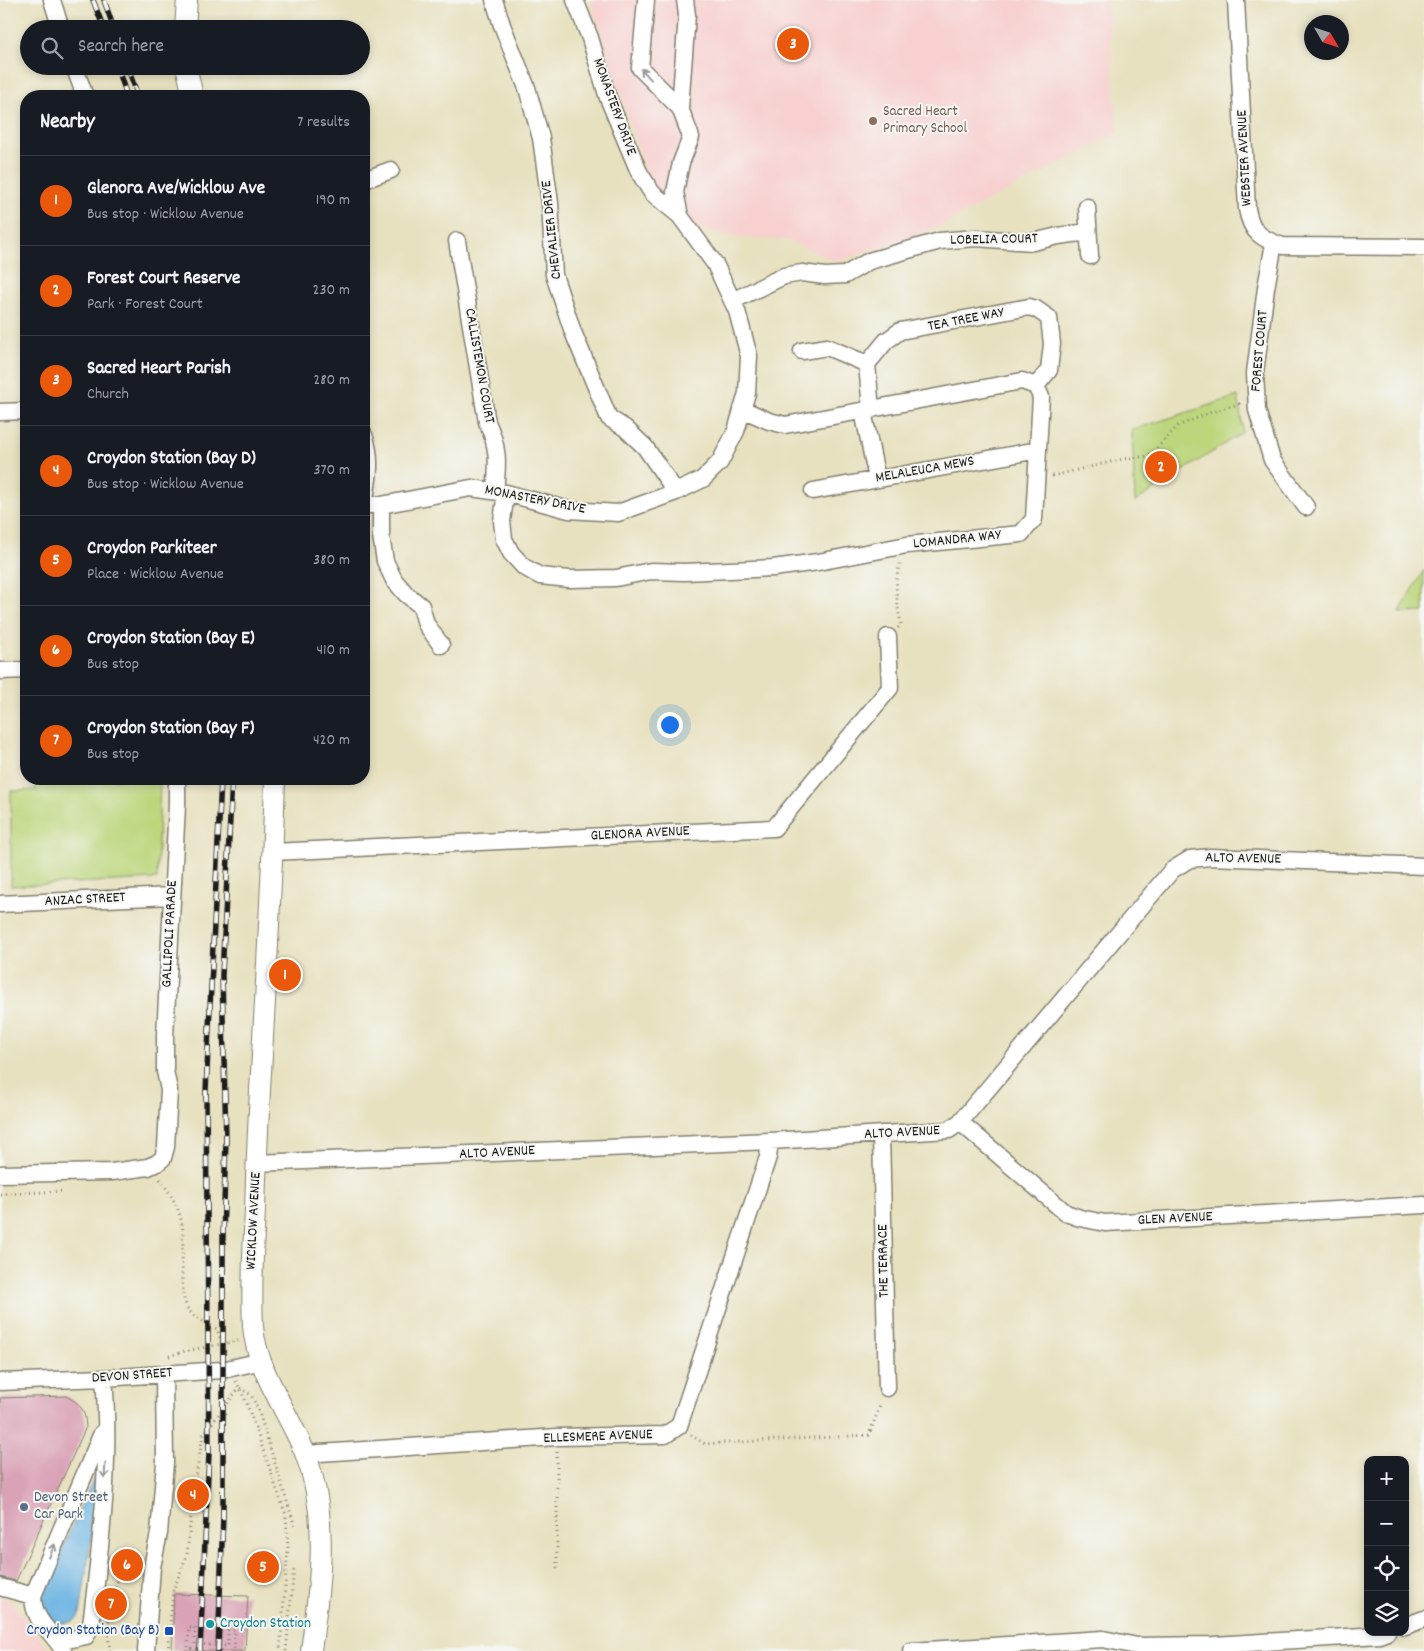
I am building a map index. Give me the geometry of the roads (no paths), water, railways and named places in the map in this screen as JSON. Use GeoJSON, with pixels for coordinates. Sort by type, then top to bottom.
{"type":"FeatureCollection","features":[{"type":"Feature","properties":{"kind":"main road"},"geometry":{"type":"LineString","coordinates":[[186,20],[188,0]]}},
{"type":"Feature","properties":{"kind":"main road"},"geometry":{"type":"LineString","coordinates":[[188,75],[192,90]]}},
{"type":"Feature","properties":{"kind":"main road","name":"WICKLOW AVENUE"},"geometry":{"type":"LineString","coordinates":[[275,785],[251,1284],[253,1329],[262,1361],[305,1454],[318,1501],[322,1539],[318,1597],[311,1651]]}},
{"type":"Feature","properties":{"kind":"street"},"geometry":{"type":"LineString","coordinates":[[52,0],[58,20]]}},
{"type":"Feature","properties":{"kind":"street","name":"CHEVALIER DRIVE"},"geometry":{"type":"LineString","coordinates":[[494,0],[527,88],[541,138],[550,203],[554,275],[573,332],[608,418],[625,428],[645,447],[676,492]]}},
{"type":"Feature","properties":{"kind":"street","name":"MONASTERY DRIVE"},"geometry":{"type":"LineString","coordinates":[[370,505],[381,505],[471,488],[501,492],[569,510],[618,514],[676,492],[703,479],[720,462],[736,431],[747,394],[749,356],[737,311],[715,264],[680,216],[652,193],[638,172],[608,98],[590,38],[575,0]]}},
{"type":"Feature","properties":{"kind":"street"},"geometry":{"type":"LineString","coordinates":[[646,0],[640,68],[680,108],[692,137],[681,163],[675,192],[680,216]]}},
{"type":"Feature","properties":{"kind":"street"},"geometry":{"type":"LineString","coordinates":[[680,108],[686,0]]}},
{"type":"Feature","properties":{"kind":"street","name":"WEBSTER AVENUE"},"geometry":{"type":"LineString","coordinates":[[1236,0],[1249,221],[1254,230],[1263,238],[1288,246],[1424,247]]}},
{"type":"Feature","properties":{"kind":"street"},"geometry":{"type":"LineString","coordinates":[[77,75],[82,90]]}},
{"type":"Feature","properties":{"kind":"street"},"geometry":{"type":"LineString","coordinates":[[370,178],[391,170]]}},
{"type":"Feature","properties":{"kind":"street"},"geometry":{"type":"LineString","coordinates":[[1087,207],[1090,256]]}},
{"type":"Feature","properties":{"kind":"street","name":"LOBELIA COURT"},"geometry":{"type":"LineString","coordinates":[[732,301],[784,276],[802,273],[825,276],[845,275],[869,261],[940,241],[975,238],[1033,242],[1088,232]]}},
{"type":"Feature","properties":{"kind":"street","name":"CALLISTEMON COURT"},"geometry":{"type":"LineString","coordinates":[[457,241],[487,422],[495,440],[501,492]]}},
{"type":"Feature","properties":{"kind":"street","name":"FOREST COURT"},"geometry":{"type":"LineString","coordinates":[[1274,243],[1255,373],[1257,410],[1272,460],[1306,507]]}},
{"type":"Feature","properties":{"kind":"street","name":"TEA TREE WAY"},"geometry":{"type":"LineString","coordinates":[[867,364],[886,341],[900,331],[1029,308],[1036,309],[1049,318],[1052,344],[1049,370],[1036,386]]}},
{"type":"Feature","properties":{"kind":"street"},"geometry":{"type":"LineString","coordinates":[[802,352],[827,347],[867,364],[867,410],[877,479]]}},
{"type":"Feature","properties":{"kind":"street"},"geometry":{"type":"LineString","coordinates":[[742,409],[769,421],[785,425],[1022,381],[1036,386]]}},
{"type":"Feature","properties":{"kind":"street","name":"LOMANDRA WAY"},"geometry":{"type":"LineString","coordinates":[[501,492],[504,539],[511,553],[524,567],[540,576],[569,579],[607,578],[651,571],[684,572],[773,568],[818,562],[907,545],[1021,534],[1034,519],[1041,397],[1036,386]]}},
{"type":"Feature","properties":{"kind":"street"},"geometry":{"type":"LineString","coordinates":[[0,412],[20,410]]}},
{"type":"Feature","properties":{"kind":"street","name":"MELALEUCA MEWS"},"geometry":{"type":"LineString","coordinates":[[813,491],[1038,450]]}},
{"type":"Feature","properties":{"kind":"street"},"geometry":{"type":"LineString","coordinates":[[381,505],[381,536],[385,561],[394,580],[406,594],[421,606],[426,624],[441,645]]}},
{"type":"Feature","properties":{"kind":"street","name":"GLENORA AVENUE"},"geometry":{"type":"LineString","coordinates":[[273,852],[774,828],[890,688],[888,637]]}},
{"type":"Feature","properties":{"kind":"street"},"geometry":{"type":"LineString","coordinates":[[0,671],[20,670]]}},
{"type":"Feature","properties":{"kind":"street","name":"GALLIPOLI PARADE"},"geometry":{"type":"LineString","coordinates":[[0,1174],[112,1172],[152,1166],[163,1158],[166,1147],[169,1090],[165,1071],[165,1036],[177,785]]}},
{"type":"Feature","properties":{"kind":"street","name":"ALTO AVENUE"},"geometry":{"type":"LineString","coordinates":[[256,1164],[770,1141],[948,1130],[960,1122],[1172,870],[1190,860],[1211,857],[1424,866]]}},
{"type":"Feature","properties":{"kind":"street","name":"ANZAC STREET"},"geometry":{"type":"LineString","coordinates":[[0,904],[171,896]]}},
{"type":"Feature","properties":{"kind":"street","name":"GLEN AVENUE"},"geometry":{"type":"LineString","coordinates":[[960,1122],[1066,1213],[1080,1218],[1105,1222],[1424,1206]]}},
{"type":"Feature","properties":{"kind":"street","name":"THE TERRACE"},"geometry":{"type":"LineString","coordinates":[[881,1134],[887,1388]]}},
{"type":"Feature","properties":{"kind":"street","name":"ELLESMERE AVENUE"},"geometry":{"type":"LineString","coordinates":[[305,1454],[557,1438],[664,1435],[679,1426],[768,1157],[770,1141]]}},
{"type":"Feature","properties":{"kind":"street","name":"DEVON STREET"},"geometry":{"type":"LineString","coordinates":[[0,1382],[104,1378],[164,1366],[222,1370],[262,1361]]}},
{"type":"Feature","properties":{"kind":"street"},"geometry":{"type":"LineString","coordinates":[[146,1651],[152,1567],[159,1533],[166,1463],[164,1366]]}},
{"type":"Feature","properties":{"kind":"street"},"geometry":{"type":"LineString","coordinates":[[104,1378],[107,1422],[104,1494],[91,1626],[86,1636],[61,1647],[37,1617],[33,1606],[33,1596],[107,1422]]}},
{"type":"Feature","properties":{"kind":"street"},"geometry":{"type":"LineString","coordinates":[[0,1587],[33,1596]]}},
{"type":"Feature","properties":{"kind":"street"},"geometry":{"type":"LineString","coordinates":[[1409,1625],[1424,1619]]}},
{"type":"Feature","properties":{"kind":"street"},"geometry":{"type":"LineString","coordinates":[[911,1651],[1103,1639],[1137,1646],[1214,1645],[1364,1636]]}},
{"type":"Feature","properties":{"kind":"street"},"geometry":{"type":"LineString","coordinates":[[1121,1651],[1137,1646]]}},
{"type":"Feature","properties":{"kind":"water"},"geometry":{"type":"Polygon","coordinates":[[[101,1462],[98,1495],[80,1613],[77,1618],[68,1623],[54,1621],[44,1613],[40,1598],[101,1462]]]}},
{"type":"Feature","properties":{"kind":"railway"},"geometry":{"type":"LineString","coordinates":[[93,0],[101,20]]}},
{"type":"Feature","properties":{"kind":"railway"},"geometry":{"type":"LineString","coordinates":[[104,0],[111,20]]}},
{"type":"Feature","properties":{"kind":"railway"},"geometry":{"type":"LineString","coordinates":[[120,75],[125,90]]}},
{"type":"Feature","properties":{"kind":"railway"},"geometry":{"type":"LineString","coordinates":[[130,75],[136,90]]}},
{"type":"Feature","properties":{"kind":"railway"},"geometry":{"type":"LineString","coordinates":[[200,1651],[209,1453],[206,1091],[221,785]]}},
{"type":"Feature","properties":{"kind":"railway"},"geometry":{"type":"LineString","coordinates":[[218,1651],[223,1516],[223,1237],[226,1140],[222,975],[232,785]]}},
{"type":"Feature","properties":{"kind":"place","name":"Sacred Heart Parish"},"geometry":{"type":"Point","coordinates":[793,44]}},
{"type":"Feature","properties":{"kind":"place","name":"Sacred Heart Primary School"},"geometry":{"type":"Point","coordinates":[873,121]}},
{"type":"Feature","properties":{"kind":"place","name":"Forest Court Reserve"},"geometry":{"type":"Point","coordinates":[1161,467]}},
{"type":"Feature","properties":{"kind":"place","name":"Glenora Ave/Wicklow Ave"},"geometry":{"type":"Point","coordinates":[285,975]}},
{"type":"Feature","properties":{"kind":"place","name":"Croydon Station (Bay D)"},"geometry":{"type":"Point","coordinates":[193,1495]}},
{"type":"Feature","properties":{"kind":"place","name":"Devon Street Car Park"},"geometry":{"type":"Point","coordinates":[24,1507]}},
{"type":"Feature","properties":{"kind":"place","name":"Croydon Station (Bay E)"},"geometry":{"type":"Point","coordinates":[127,1565]}},
{"type":"Feature","properties":{"kind":"place","name":"Croydon Parkiteer"},"geometry":{"type":"Point","coordinates":[263,1567]}},
{"type":"Feature","properties":{"kind":"place","name":"Croydon Station (Bay F)"},"geometry":{"type":"Point","coordinates":[111,1604]}},
{"type":"Feature","properties":{"kind":"place","name":"Croydon Station"},"geometry":{"type":"Point","coordinates":[210,1624]}},
{"type":"Feature","properties":{"kind":"place","name":"Croydon Station (Bay B)"},"geometry":{"type":"Point","coordinates":[169,1631]}}]}
